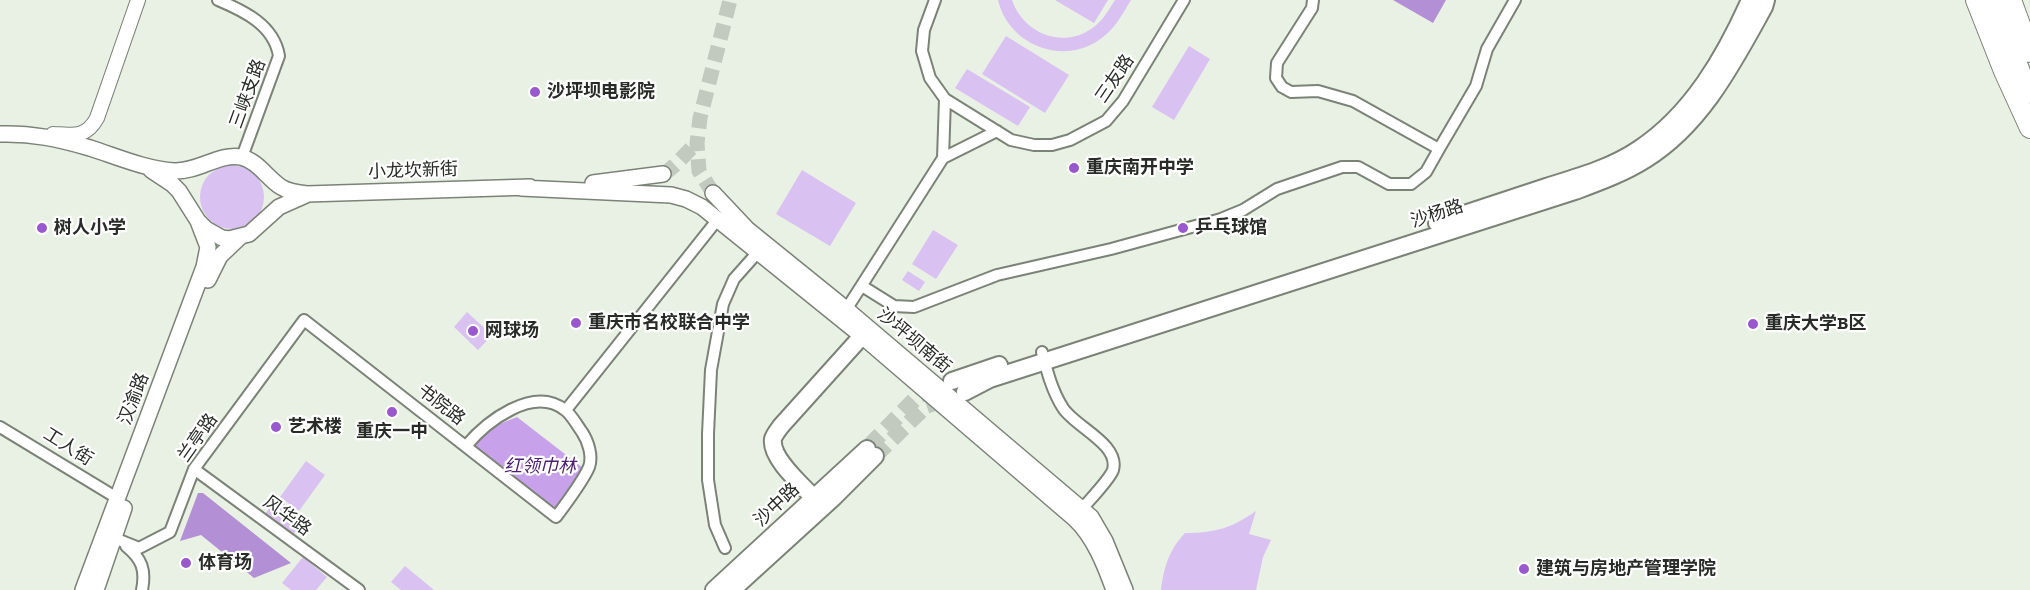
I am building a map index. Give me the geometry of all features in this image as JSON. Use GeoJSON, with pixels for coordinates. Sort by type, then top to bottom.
{"type":"FeatureCollection","features":[{"type":"Feature","properties":{"kind":"highway"},"geometry":{"type":"LineString","coordinates":[[1976,0],[2017,63]]}},
{"type":"Feature","properties":{"kind":"highway"},"geometry":{"type":"LineString","coordinates":[[1993,0],[2030,98]]}},
{"type":"Feature","properties":{"kind":"highway"},"geometry":{"type":"LineString","coordinates":[[2011,0],[2017,63],[2030,128]]}},
{"type":"Feature","properties":{"kind":"main road","name":"沙杨路"},"geometry":{"type":"LineString","coordinates":[[1044,357],[1609,166],[1640,149],[1672,122],[1700,90],[1724,53],[1750,0]]}},
{"type":"Feature","properties":{"kind":"main road","name":"沙杨路"},"geometry":{"type":"LineString","coordinates":[[1044,357],[1575,191],[1615,176],[1647,159],[1680,132],[1709,98],[1734,61],[1766,0]]}},
{"type":"Feature","properties":{"kind":"main road"},"geometry":{"type":"LineString","coordinates":[[0,134],[30,133],[87,147],[146,167],[173,171],[190,170],[223,158],[242,158]]}},
{"type":"Feature","properties":{"kind":"main road","name":"小龙坎新街"},"geometry":{"type":"LineString","coordinates":[[242,158],[258,167],[281,188],[307,194],[521,188],[610,182],[663,174]]}},
{"type":"Feature","properties":{"kind":"main road"},"geometry":{"type":"LineString","coordinates":[[146,167],[172,184],[206,229],[222,237],[240,237]]}},
{"type":"Feature","properties":{"kind":"main road","name":"小龙坎新街"},"geometry":{"type":"LineString","coordinates":[[521,188],[671,195],[686,199]]}},
{"type":"Feature","properties":{"kind":"main road","name":"沙坪坝南街"},"geometry":{"type":"LineString","coordinates":[[713,193],[747,229],[843,314],[1078,513]]}},
{"type":"Feature","properties":{"kind":"main road","name":"小龙坎新街"},"geometry":{"type":"LineString","coordinates":[[240,237],[256,230],[279,207],[307,194]]}},
{"type":"Feature","properties":{"kind":"main road","name":"沙坪坝南街"},"geometry":{"type":"LineString","coordinates":[[686,199],[702,207],[758,252],[843,314],[862,336],[1078,513]]}},
{"type":"Feature","properties":{"kind":"main road","name":"汉渝路"},"geometry":{"type":"LineString","coordinates":[[83,590],[204,267],[208,247],[198,221]]}},
{"type":"Feature","properties":{"kind":"main road","name":"汉渝路"},"geometry":{"type":"LineString","coordinates":[[96,590],[118,540],[210,274],[225,249],[240,237]]}},
{"type":"Feature","properties":{"kind":"main road"},"geometry":{"type":"LineString","coordinates":[[814,498],[780,461],[774,450],[773,438],[781,426],[862,336]]}},
{"type":"Feature","properties":{"kind":"main road"},"geometry":{"type":"LineString","coordinates":[[958,387],[990,379],[1044,357]]}},
{"type":"Feature","properties":{"kind":"main road","name":"沙中路"},"geometry":{"type":"LineString","coordinates":[[714,590],[814,498],[871,453],[834,497],[732,590]]}},
{"type":"Feature","properties":{"kind":"main road"},"geometry":{"type":"LineString","coordinates":[[1078,513],[1114,590]]}},
{"type":"Feature","properties":{"kind":"main road"},"geometry":{"type":"LineString","coordinates":[[1078,513],[1105,541],[1125,590]]}},
{"type":"Feature","properties":{"kind":"street"},"geometry":{"type":"LineString","coordinates":[[30,133],[73,135],[91,129],[97,118],[138,0]]}},
{"type":"Feature","properties":{"kind":"street","name":"三峡支路"},"geometry":{"type":"LineString","coordinates":[[218,0],[247,13],[267,30],[276,42],[279,56],[242,158]]}},
{"type":"Feature","properties":{"kind":"street"},"geometry":{"type":"LineString","coordinates":[[936,0],[924,30],[922,51],[930,78],[945,99],[997,131]]}},
{"type":"Feature","properties":{"kind":"street","name":"三友路"},"geometry":{"type":"LineString","coordinates":[[997,131],[1011,140],[1034,145],[1052,145],[1078,136],[1106,121],[1123,101],[1184,0]]}},
{"type":"Feature","properties":{"kind":"street"},"geometry":{"type":"LineString","coordinates":[[1313,0],[1311,8],[1277,63],[1276,78],[1282,87],[1291,92],[1318,91],[1353,101],[1439,149]]}},
{"type":"Feature","properties":{"kind":"street"},"geometry":{"type":"LineString","coordinates":[[861,286],[894,306],[914,307],[997,275],[1111,249],[1221,219],[1242,210],[1277,189],[1342,167],[1358,167],[1389,184],[1411,184],[1426,172],[1476,86],[1487,49],[1515,0]]}},
{"type":"Feature","properties":{"kind":"street"},"geometry":{"type":"LineString","coordinates":[[843,314],[942,158],[945,99]]}},
{"type":"Feature","properties":{"kind":"street"},"geometry":{"type":"LineString","coordinates":[[942,158],[997,131]]}},
{"type":"Feature","properties":{"kind":"street"},"geometry":{"type":"LineString","coordinates":[[466,446],[480,430],[503,414],[522,405],[535,401],[553,403],[566,410],[718,219]]}},
{"type":"Feature","properties":{"kind":"street"},"geometry":{"type":"LineString","coordinates":[[725,548],[715,525],[708,480],[711,370],[723,303],[734,279],[758,252]]}},
{"type":"Feature","properties":{"kind":"street","name":"书院路"},"geometry":{"type":"LineString","coordinates":[[304,320],[556,518],[590,466],[588,442],[566,410]]}},
{"type":"Feature","properties":{"kind":"street","name":"兰亭路"},"geometry":{"type":"LineString","coordinates":[[118,540],[138,548],[170,532],[194,468],[304,320]]}},
{"type":"Feature","properties":{"kind":"street"},"geometry":{"type":"LineString","coordinates":[[1044,357],[1055,394],[1064,411],[1111,451],[1114,462],[1112,472],[1078,513]]}},
{"type":"Feature","properties":{"kind":"street","name":"工人街"},"geometry":{"type":"LineString","coordinates":[[0,427],[117,498]]}},
{"type":"Feature","properties":{"kind":"street","name":"风华路"},"geometry":{"type":"LineString","coordinates":[[194,468],[359,590]]}},
{"type":"Feature","properties":{"kind":"street"},"geometry":{"type":"LineString","coordinates":[[118,540],[142,563],[144,577],[142,590]]}},
{"type":"Feature","properties":{"kind":"shaded area"},"geometry":{"type":"Polygon","coordinates":[[[998,0],[1012,0],[1017,12],[1034,29],[1056,37],[1068,38],[1080,35],[1095,26],[1115,0],[1131,0],[1109,32],[1084,48],[1069,51],[1038,46],[1024,39],[1004,15],[998,0]]]}},
{"type":"Feature","properties":{"kind":"shaded area"},"geometry":{"type":"Polygon","coordinates":[[[1055,0],[1108,0],[1094,23],[1055,0]]]}},
{"type":"Feature","properties":{"kind":"shaded area"},"geometry":{"type":"Polygon","coordinates":[[[1393,0],[1446,0],[1433,23],[1393,0]]]}},
{"type":"Feature","properties":{"kind":"shaded area"},"geometry":{"type":"Polygon","coordinates":[[[1006,36],[1069,75],[1045,113],[982,74],[1006,36]]]}},
{"type":"Feature","properties":{"kind":"shaded area"},"geometry":{"type":"Polygon","coordinates":[[[1189,46],[1210,59],[1174,120],[1152,107],[1189,46]]]}},
{"type":"Feature","properties":{"kind":"shaded area"},"geometry":{"type":"Polygon","coordinates":[[[967,69],[1030,107],[1018,126],[955,88],[967,69]]]}},
{"type":"Feature","properties":{"kind":"shaded area"},"geometry":{"type":"Polygon","coordinates":[[[232,165],[250,171],[258,179],[264,197],[258,215],[250,223],[232,229],[214,223],[206,215],[200,197],[206,179],[214,171],[232,165]]]}},
{"type":"Feature","properties":{"kind":"shaded area"},"geometry":{"type":"Polygon","coordinates":[[[802,170],[856,203],[830,246],[776,214],[802,170]]]}},
{"type":"Feature","properties":{"kind":"shaded area"},"geometry":{"type":"Polygon","coordinates":[[[933,230],[958,245],[936,279],[912,264],[933,230]]]}},
{"type":"Feature","properties":{"kind":"shaded area"},"geometry":{"type":"Polygon","coordinates":[[[908,271],[925,282],[919,291],[902,280],[908,271]]]}},
{"type":"Feature","properties":{"kind":"shaded area","name":"网球场"},"geometry":{"type":"Polygon","coordinates":[[[467,312],[492,335],[478,350],[454,327],[467,312]]]}},
{"type":"Feature","properties":{"kind":"shaded area"},"geometry":{"type":"Polygon","coordinates":[[[306,461],[325,475],[299,511],[280,497],[306,461]]]}},
{"type":"Feature","properties":{"kind":"shaded area"},"geometry":{"type":"Polygon","coordinates":[[[198,493],[203,493],[291,563],[254,578],[201,535],[180,541],[198,493]]]}},
{"type":"Feature","properties":{"kind":"shaded area"},"geometry":{"type":"Polygon","coordinates":[[[277,498],[305,520],[289,540],[261,519],[277,498]]]}},
{"type":"Feature","properties":{"kind":"shaded area"},"geometry":{"type":"Polygon","coordinates":[[[1256,511],[1249,534],[1271,540],[1263,557],[1256,590],[1161,590],[1168,559],[1185,533],[1223,528],[1239,522],[1256,511]]]}},
{"type":"Feature","properties":{"kind":"shaded area"},"geometry":{"type":"Polygon","coordinates":[[[303,557],[327,577],[316,590],[291,590],[282,583],[303,557]]]}},
{"type":"Feature","properties":{"kind":"shaded area"},"geometry":{"type":"Polygon","coordinates":[[[405,566],[434,590],[401,590],[391,582],[405,566]]]}},
{"type":"Feature","properties":{"kind":"green space","name":"红领巾林"},"geometry":{"type":"Polygon","coordinates":[[[517,417],[583,468],[557,513],[471,446],[497,425],[517,417]]]}},
{"type":"Feature","properties":{"kind":"tunnel"},"geometry":{"type":"LineString","coordinates":[[713,193],[699,171],[697,143],[700,118],[730,0]]}},
{"type":"Feature","properties":{"kind":"tunnel"},"geometry":{"type":"LineString","coordinates":[[663,174],[697,143]]}},
{"type":"Feature","properties":{"kind":"tunnel"},"geometry":{"type":"LineString","coordinates":[[869,446],[918,396],[940,386]]}},
{"type":"Feature","properties":{"kind":"tunnel"},"geometry":{"type":"LineString","coordinates":[[875,456],[926,406],[951,397]]}},
{"type":"Feature","properties":{"kind":"place","name":"沙坪坝电影院"},"geometry":{"type":"Point","coordinates":[535,92]}},
{"type":"Feature","properties":{"kind":"place","name":"重庆南开中学"},"geometry":{"type":"Point","coordinates":[1074,168]}},
{"type":"Feature","properties":{"kind":"place","name":"树人小学"},"geometry":{"type":"Point","coordinates":[42,228]}},
{"type":"Feature","properties":{"kind":"place","name":"乒乓球馆"},"geometry":{"type":"Point","coordinates":[1183,228]}},
{"type":"Feature","properties":{"kind":"place","name":"重庆市名校联合中学"},"geometry":{"type":"Point","coordinates":[576,323]}},
{"type":"Feature","properties":{"kind":"place","name":"重庆大学B区"},"geometry":{"type":"Point","coordinates":[1753,324]}},
{"type":"Feature","properties":{"kind":"place","name":"网球场"},"geometry":{"type":"Point","coordinates":[473,331]}},
{"type":"Feature","properties":{"kind":"place","name":"重庆一中"},"geometry":{"type":"Point","coordinates":[392,412]}},
{"type":"Feature","properties":{"kind":"place","name":"艺术楼"},"geometry":{"type":"Point","coordinates":[276,427]}},
{"type":"Feature","properties":{"kind":"place","name":"体育场"},"geometry":{"type":"Point","coordinates":[186,563]}},
{"type":"Feature","properties":{"kind":"place","name":"建筑与房地产管理学院"},"geometry":{"type":"Point","coordinates":[1524,569]}}]}
